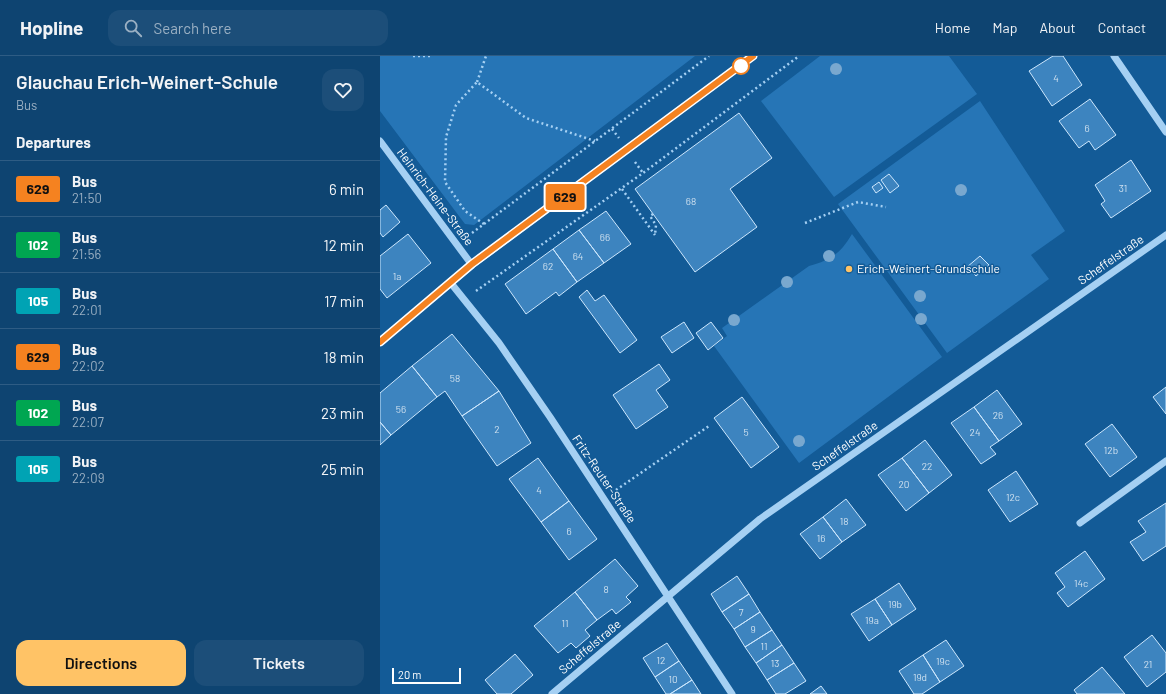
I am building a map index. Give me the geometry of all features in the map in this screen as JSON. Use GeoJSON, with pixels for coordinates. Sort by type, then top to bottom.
{"type":"FeatureCollection","features":[{"type":"Feature","properties":{"kind":"street"},"geometry":{"type":"LineString","coordinates":[[380,342],[472,264],[753,56]]}},
{"type":"Feature","properties":{"kind":"street"},"geometry":{"type":"LineString","coordinates":[[1114,56],[1166,132]]}},
{"type":"Feature","properties":{"kind":"street","name":"Heinrich-Heine-Straße"},"geometry":{"type":"LineString","coordinates":[[380,142],[383,152],[472,264]]}},
{"type":"Feature","properties":{"kind":"street","name":"Scheffelstraße"},"geometry":{"type":"LineString","coordinates":[[552,694],[760,519],[1166,235]]}},
{"type":"Feature","properties":{"kind":"street","name":"Fritz-Reuter-Straße"},"geometry":{"type":"LineString","coordinates":[[450,282],[499,343],[668,595],[732,694]]}},
{"type":"Feature","properties":{"kind":"street"},"geometry":{"type":"LineString","coordinates":[[1080,524],[1166,461]]}},
{"type":"Feature","properties":{"kind":"path"},"geometry":{"type":"LineString","coordinates":[[413,56],[430,56]]}},
{"type":"Feature","properties":{"kind":"path"},"geometry":{"type":"LineString","coordinates":[[484,224],[465,211],[445,182],[446,137],[456,105],[477,82],[486,56]]}},
{"type":"Feature","properties":{"kind":"path"},"geometry":{"type":"LineString","coordinates":[[456,245],[710,56]]}},
{"type":"Feature","properties":{"kind":"path"},"geometry":{"type":"LineString","coordinates":[[464,299],[622,189],[799,56]]}},
{"type":"Feature","properties":{"kind":"path"},"geometry":{"type":"LineString","coordinates":[[477,82],[526,118],[595,142]]}},
{"type":"Feature","properties":{"kind":"path"},"geometry":{"type":"LineString","coordinates":[[622,189],[655,235],[656,225],[650,216],[653,214]]}},
{"type":"Feature","properties":{"kind":"path"},"geometry":{"type":"LineString","coordinates":[[805,223],[858,202],[886,207]]}},
{"type":"Feature","properties":{"kind":"path"},"geometry":{"type":"LineString","coordinates":[[604,499],[709,426]]}},
{"type":"Feature","properties":{"kind":"shaded area"},"geometry":{"type":"Polygon","coordinates":[[[380,56],[695,56],[474,225],[465,224],[380,111],[380,56]]]}},
{"type":"Feature","properties":{"kind":"shaded area"},"geometry":{"type":"Polygon","coordinates":[[[820,56],[949,56],[977,94],[834,197],[761,101],[820,56]]]}},
{"type":"Feature","properties":{"kind":"shaded area"},"geometry":{"type":"Polygon","coordinates":[[[980,101],[1065,231],[1031,255],[1049,279],[947,353],[838,204],[980,101]]]}},
{"type":"Feature","properties":{"kind":"shaded area"},"geometry":{"type":"Polygon","coordinates":[[[852,234],[942,357],[799,463],[714,346],[727,336],[722,328],[809,266],[829,259],[843,247],[852,234]]]}},
{"type":"Feature","properties":{"kind":"building"},"geometry":{"type":"Polygon","coordinates":[[[1053,56],[1063,56],[1082,85],[1052,106],[1029,71],[1053,56]]]}},
{"type":"Feature","properties":{"kind":"building"},"geometry":{"type":"Polygon","coordinates":[[[1090,99],[1116,135],[1095,150],[1089,141],[1079,148],[1059,121],[1090,99]]]}},
{"type":"Feature","properties":{"kind":"building"},"geometry":{"type":"Polygon","coordinates":[[[739,113],[772,158],[730,189],[757,227],[695,272],[635,189],[739,113]]]}},
{"type":"Feature","properties":{"kind":"building"},"geometry":{"type":"Polygon","coordinates":[[[1131,160],[1151,191],[1111,218],[1101,204],[1105,201],[1095,185],[1131,160]]]}},
{"type":"Feature","properties":{"kind":"building"},"geometry":{"type":"Polygon","coordinates":[[[889,174],[899,186],[890,193],[881,180],[889,174]]]}},
{"type":"Feature","properties":{"kind":"building"},"geometry":{"type":"Polygon","coordinates":[[[879,182],[883,188],[876,193],[872,187],[879,182]]]}},
{"type":"Feature","properties":{"kind":"building"},"geometry":{"type":"Polygon","coordinates":[[[386,205],[400,222],[383,237],[380,233],[380,210],[386,205]]]}},
{"type":"Feature","properties":{"kind":"building"},"geometry":{"type":"Polygon","coordinates":[[[606,211],[631,244],[604,263],[579,230],[606,211]]]}},
{"type":"Feature","properties":{"kind":"building"},"geometry":{"type":"Polygon","coordinates":[[[579,230],[604,263],[577,282],[553,249],[579,230]]]}},
{"type":"Feature","properties":{"kind":"building"},"geometry":{"type":"Polygon","coordinates":[[[408,234],[431,263],[387,298],[380,289],[380,256],[408,234]]]}},
{"type":"Feature","properties":{"kind":"building"},"geometry":{"type":"Polygon","coordinates":[[[553,249],[577,282],[559,296],[556,292],[526,314],[505,284],[553,249]]]}},
{"type":"Feature","properties":{"kind":"building"},"geometry":{"type":"Polygon","coordinates":[[[980,256],[989,265],[976,276],[967,267],[980,256]]]}},
{"type":"Feature","properties":{"kind":"building"},"geometry":{"type":"Polygon","coordinates":[[[587,290],[595,301],[604,295],[637,340],[620,353],[579,297],[587,290]]]}},
{"type":"Feature","properties":{"kind":"building"},"geometry":{"type":"Polygon","coordinates":[[[684,322],[694,338],[672,353],[661,337],[684,322]]]}},
{"type":"Feature","properties":{"kind":"building"},"geometry":{"type":"Polygon","coordinates":[[[711,322],[723,338],[708,350],[696,333],[711,322]]]}},
{"type":"Feature","properties":{"kind":"building"},"geometry":{"type":"Polygon","coordinates":[[[452,334],[499,391],[462,416],[445,391],[437,397],[412,366],[452,334]]]}},
{"type":"Feature","properties":{"kind":"building"},"geometry":{"type":"Polygon","coordinates":[[[659,364],[670,380],[656,390],[668,407],[636,429],[613,395],[659,364]]]}},
{"type":"Feature","properties":{"kind":"building"},"geometry":{"type":"Polygon","coordinates":[[[412,366],[437,397],[391,435],[380,422],[380,393],[412,366]]]}},
{"type":"Feature","properties":{"kind":"building"},"geometry":{"type":"Polygon","coordinates":[[[1166,387],[1166,414],[1153,397],[1166,387]]]}},
{"type":"Feature","properties":{"kind":"building"},"geometry":{"type":"Polygon","coordinates":[[[997,390],[1022,424],[999,441],[974,407],[997,390]]]}},
{"type":"Feature","properties":{"kind":"building"},"geometry":{"type":"Polygon","coordinates":[[[499,391],[531,443],[497,466],[462,416],[499,391]]]}},
{"type":"Feature","properties":{"kind":"building"},"geometry":{"type":"Polygon","coordinates":[[[742,397],[779,447],[751,468],[714,418],[742,397]]]}},
{"type":"Feature","properties":{"kind":"building"},"geometry":{"type":"Polygon","coordinates":[[[974,407],[999,441],[990,447],[996,454],[981,464],[951,423],[974,407]]]}},
{"type":"Feature","properties":{"kind":"building"},"geometry":{"type":"Polygon","coordinates":[[[380,422],[391,435],[380,445],[380,422]]]}},
{"type":"Feature","properties":{"kind":"building"},"geometry":{"type":"Polygon","coordinates":[[[1112,424],[1137,457],[1110,477],[1085,444],[1112,424]]]}},
{"type":"Feature","properties":{"kind":"building"},"geometry":{"type":"Polygon","coordinates":[[[925,440],[952,475],[929,493],[902,458],[925,440]]]}},
{"type":"Feature","properties":{"kind":"building"},"geometry":{"type":"Polygon","coordinates":[[[538,458],[569,501],[541,522],[509,479],[538,458]]]}},
{"type":"Feature","properties":{"kind":"building"},"geometry":{"type":"Polygon","coordinates":[[[902,458],[929,493],[906,511],[878,475],[902,458]]]}},
{"type":"Feature","properties":{"kind":"building"},"geometry":{"type":"Polygon","coordinates":[[[1016,471],[1038,504],[1010,522],[988,490],[1016,471]]]}},
{"type":"Feature","properties":{"kind":"building"},"geometry":{"type":"Polygon","coordinates":[[[846,499],[866,525],[842,542],[823,517],[846,499]]]}},
{"type":"Feature","properties":{"kind":"building"},"geometry":{"type":"Polygon","coordinates":[[[569,501],[597,539],[569,560],[541,522],[569,501]]]}},
{"type":"Feature","properties":{"kind":"building"},"geometry":{"type":"Polygon","coordinates":[[[1166,503],[1166,546],[1143,561],[1130,542],[1146,532],[1138,521],[1166,503]]]}},
{"type":"Feature","properties":{"kind":"building"},"geometry":{"type":"Polygon","coordinates":[[[823,517],[842,542],[820,559],[800,534],[823,517]]]}},
{"type":"Feature","properties":{"kind":"building"},"geometry":{"type":"Polygon","coordinates":[[[1085,551],[1105,579],[1068,607],[1057,593],[1065,587],[1055,573],[1085,551]]]}},
{"type":"Feature","properties":{"kind":"building"},"geometry":{"type":"Polygon","coordinates":[[[615,559],[638,586],[626,597],[631,602],[616,614],[612,609],[597,620],[575,592],[615,559]]]}},
{"type":"Feature","properties":{"kind":"building"},"geometry":{"type":"Polygon","coordinates":[[[737,576],[749,594],[722,612],[711,594],[737,576]]]}},
{"type":"Feature","properties":{"kind":"building"},"geometry":{"type":"Polygon","coordinates":[[[899,583],[916,609],[892,625],[875,599],[899,583]]]}},
{"type":"Feature","properties":{"kind":"building"},"geometry":{"type":"Polygon","coordinates":[[[575,592],[597,620],[585,630],[590,636],[576,648],[571,643],[558,653],[534,626],[575,592]]]}},
{"type":"Feature","properties":{"kind":"building"},"geometry":{"type":"Polygon","coordinates":[[[749,594],[760,612],[734,629],[722,612],[749,594]]]}},
{"type":"Feature","properties":{"kind":"building"},"geometry":{"type":"Polygon","coordinates":[[[875,599],[892,625],[869,641],[851,614],[875,599]]]}},
{"type":"Feature","properties":{"kind":"building"},"geometry":{"type":"Polygon","coordinates":[[[760,612],[772,630],[745,647],[734,629],[760,612]]]}},
{"type":"Feature","properties":{"kind":"building"},"geometry":{"type":"Polygon","coordinates":[[[772,630],[782,645],[756,663],[745,647],[772,630]]]}},
{"type":"Feature","properties":{"kind":"building"},"geometry":{"type":"Polygon","coordinates":[[[1152,635],[1166,653],[1166,672],[1147,687],[1124,657],[1152,635]]]}},
{"type":"Feature","properties":{"kind":"building"},"geometry":{"type":"Polygon","coordinates":[[[946,640],[964,666],[940,682],[923,655],[946,640]]]}},
{"type":"Feature","properties":{"kind":"building"},"geometry":{"type":"Polygon","coordinates":[[[667,643],[679,661],[655,677],[643,658],[667,643]]]}},
{"type":"Feature","properties":{"kind":"building"},"geometry":{"type":"Polygon","coordinates":[[[782,645],[794,663],[767,680],[756,663],[782,645]]]}},
{"type":"Feature","properties":{"kind":"building"},"geometry":{"type":"Polygon","coordinates":[[[515,654],[533,675],[511,694],[497,694],[485,680],[515,654]]]}},
{"type":"Feature","properties":{"kind":"building"},"geometry":{"type":"Polygon","coordinates":[[[923,655],[940,682],[922,694],[914,694],[899,671],[923,655]]]}},
{"type":"Feature","properties":{"kind":"building"},"geometry":{"type":"Polygon","coordinates":[[[679,661],[692,680],[670,694],[666,694],[655,677],[679,661]]]}},
{"type":"Feature","properties":{"kind":"building"},"geometry":{"type":"Polygon","coordinates":[[[794,663],[806,681],[785,694],[776,694],[767,680],[794,663]]]}},
{"type":"Feature","properties":{"kind":"building"},"geometry":{"type":"Polygon","coordinates":[[[1102,667],[1125,694],[1077,694],[1074,690],[1102,667]]]}},
{"type":"Feature","properties":{"kind":"building"},"geometry":{"type":"Polygon","coordinates":[[[692,680],[701,694],[670,694],[692,680]]]}},
{"type":"Feature","properties":{"kind":"building"},"geometry":{"type":"Polygon","coordinates":[[[821,686],[827,694],[810,694],[821,686]]]}},
{"type":"Feature","properties":{"kind":"bus line","name":"629"},"geometry":{"type":"LineString","coordinates":[[380,342],[472,264],[753,56]]}},
{"type":"Feature","properties":{"kind":"place","name":"Erich-Weinert-Grundschule"},"geometry":{"type":"Point","coordinates":[849,269]}}]}
